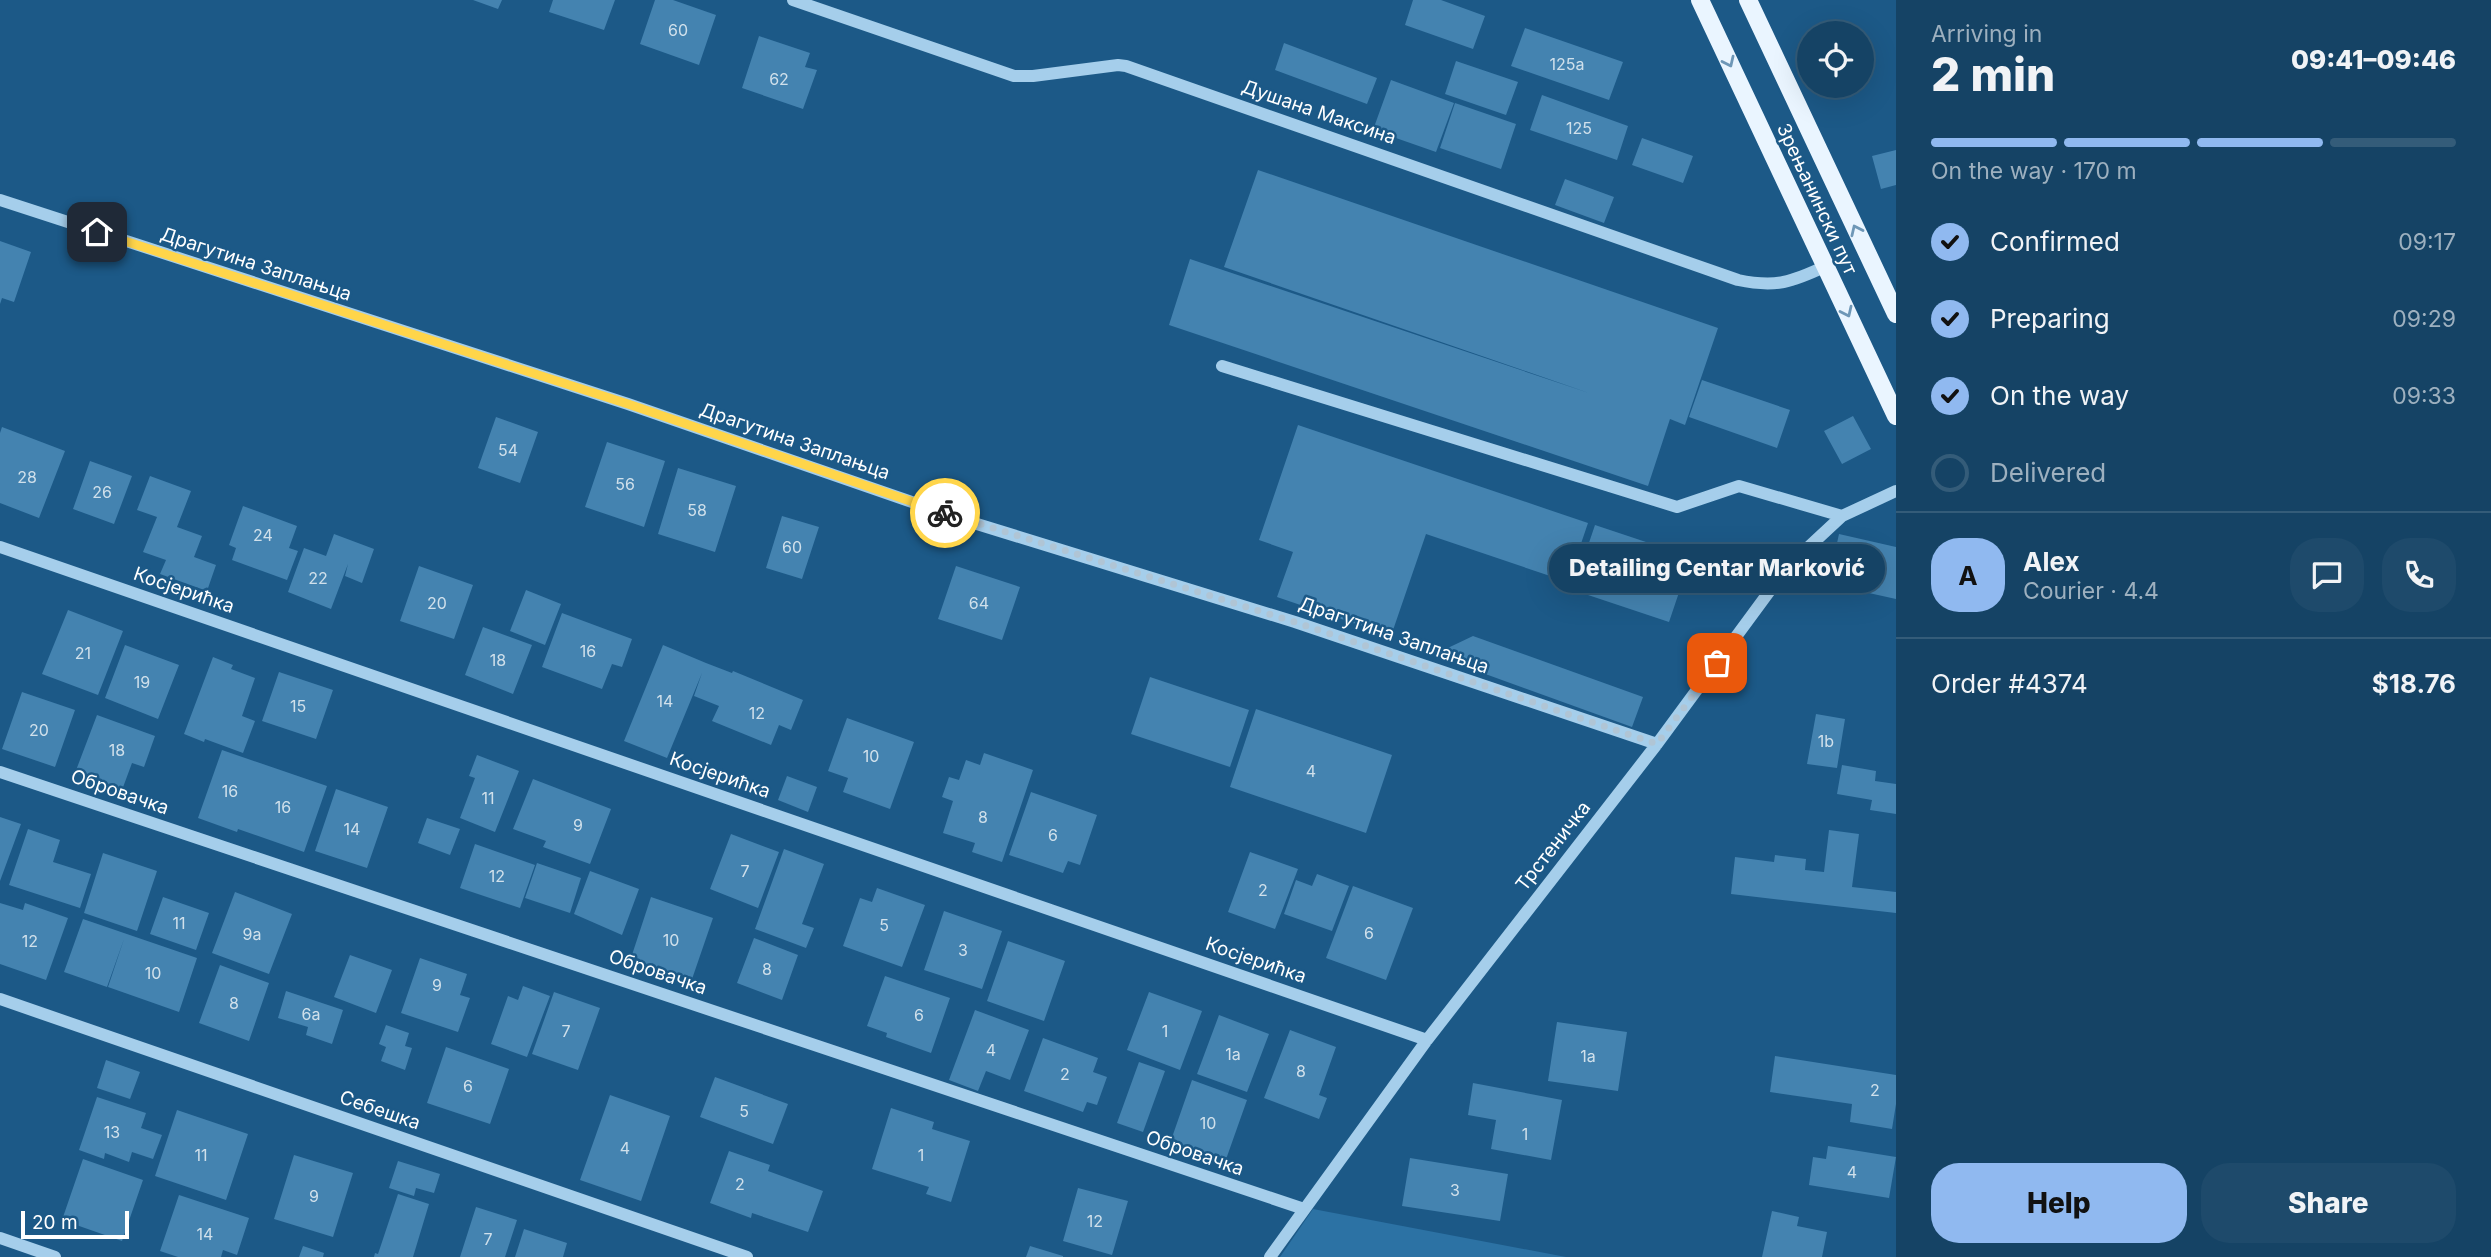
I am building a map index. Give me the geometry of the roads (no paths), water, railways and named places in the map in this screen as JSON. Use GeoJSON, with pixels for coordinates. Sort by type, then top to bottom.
{"type":"FeatureCollection","features":[{"type":"Feature","properties":{"kind":"main road","name":"Зрењанински пут"},"geometry":{"type":"LineString","coordinates":[[1700,0],[1896,416]]}},
{"type":"Feature","properties":{"kind":"main road","name":"Зрењанински пут"},"geometry":{"type":"LineString","coordinates":[[1748,0],[1896,314]]}},
{"type":"Feature","properties":{"kind":"street","name":"Душана Максина"},"geometry":{"type":"LineString","coordinates":[[793,0],[1014,76],[1126,66],[1738,281],[1773,285],[1797,280],[1826,266]]}},
{"type":"Feature","properties":{"kind":"street","name":"Драгутина Заплањца"},"geometry":{"type":"LineString","coordinates":[[0,200],[615,400],[964,520],[1295,622],[1657,744]]}},
{"type":"Feature","properties":{"kind":"street"},"geometry":{"type":"LineString","coordinates":[[1222,366],[1677,507],[1739,486],[1842,516]]}},
{"type":"Feature","properties":{"kind":"street","name":"Трстеничка"},"geometry":{"type":"LineString","coordinates":[[1270,1257],[1427,1040],[1657,744],[1777,581],[1800,555],[1842,516],[1896,491]]}},
{"type":"Feature","properties":{"kind":"street","name":"Косјерићка"},"geometry":{"type":"LineString","coordinates":[[0,547],[1427,1040]]}},
{"type":"Feature","properties":{"kind":"street","name":"Обровачка"},"geometry":{"type":"LineString","coordinates":[[0,772],[1304,1209]]}},
{"type":"Feature","properties":{"kind":"street","name":"Себешка"},"geometry":{"type":"LineString","coordinates":[[0,999],[747,1257]]}},
{"type":"Feature","properties":{"kind":"street"},"geometry":{"type":"LineString","coordinates":[[0,1238],[55,1257]]}},
{"type":"Feature","properties":{"kind":"place","name":"Detailing Centar Marković"},"geometry":{"type":"Point","coordinates":[1717,663]}}]}
